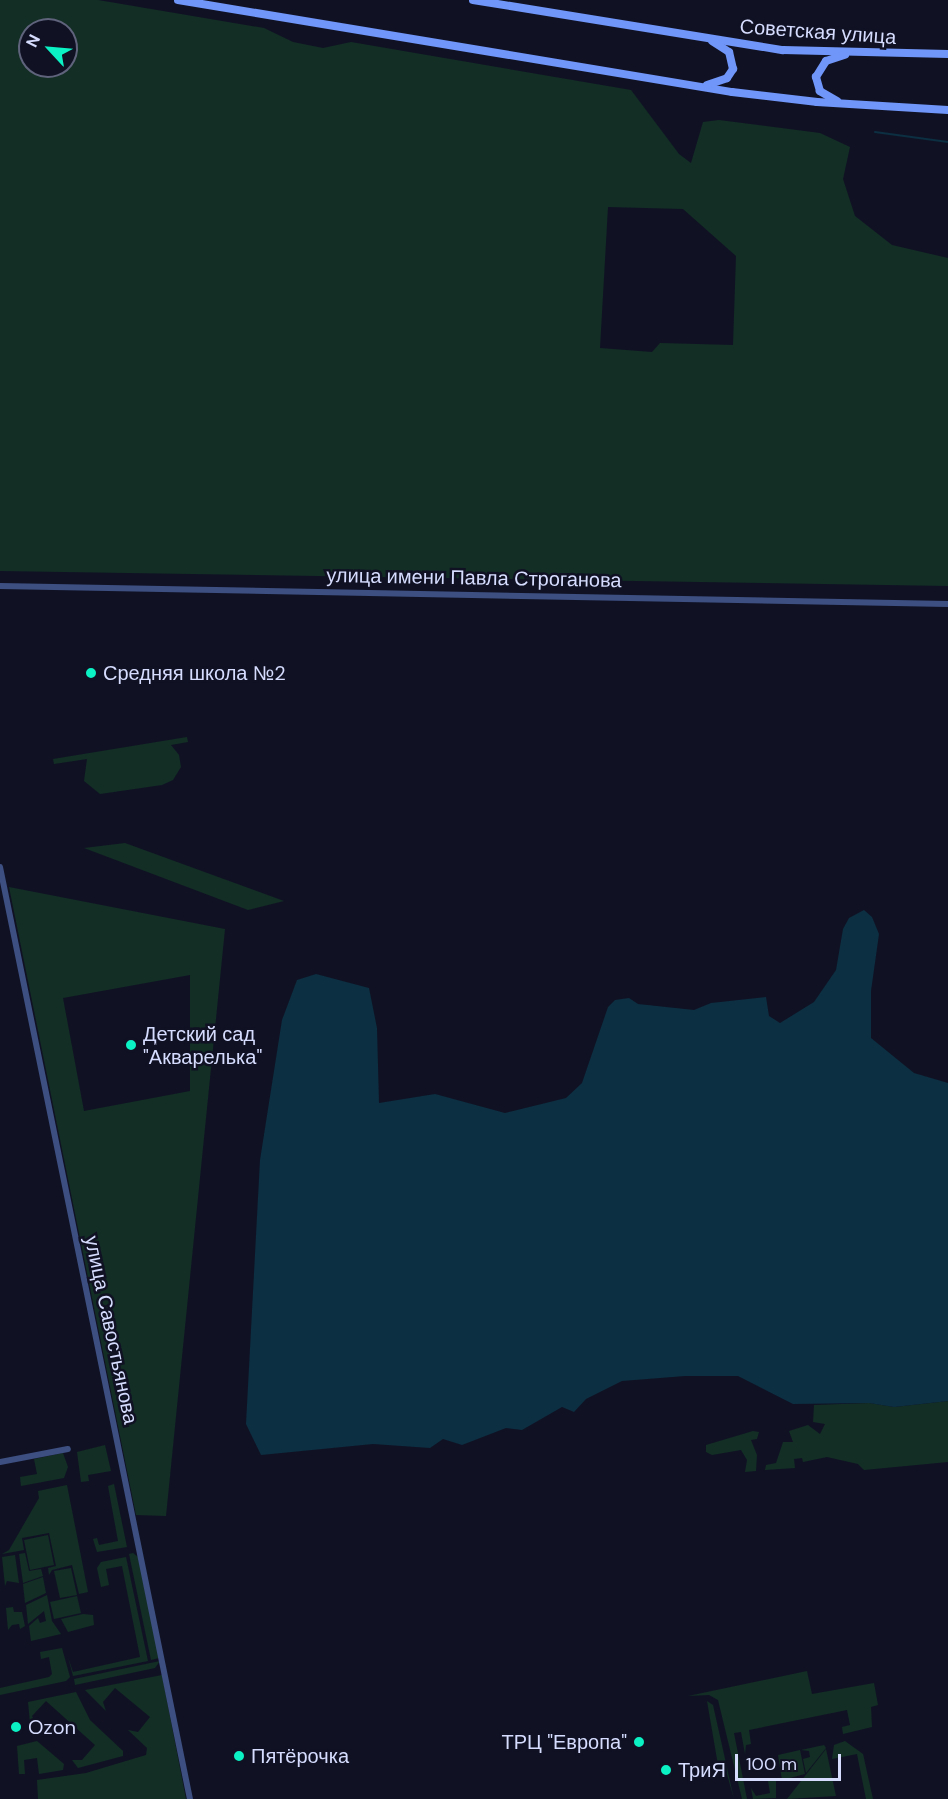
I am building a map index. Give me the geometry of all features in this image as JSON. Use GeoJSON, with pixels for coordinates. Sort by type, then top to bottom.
{"type":"FeatureCollection","features":[{"type":"Feature","properties":{"kind":"main road"},"geometry":{"type":"LineString","coordinates":[[178,0],[695,86],[843,104],[948,110]]}},
{"type":"Feature","properties":{"kind":"main road","name":"Советская улица"},"geometry":{"type":"LineString","coordinates":[[473,0],[783,50],[851,54],[948,54]]}},
{"type":"Feature","properties":{"kind":"main road"},"geometry":{"type":"LineString","coordinates":[[695,86],[716,84],[733,69],[729,52],[708,38]]}},
{"type":"Feature","properties":{"kind":"main road"},"geometry":{"type":"LineString","coordinates":[[843,104],[820,91],[816,76],[826,61],[851,54]]}},
{"type":"Feature","properties":{"kind":"street","name":"улица имени Павла Строганова"},"geometry":{"type":"LineString","coordinates":[[0,586],[948,604]]}},
{"type":"Feature","properties":{"kind":"street","name":"улица Савостьянова"},"geometry":{"type":"LineString","coordinates":[[0,867],[190,1799]]}},
{"type":"Feature","properties":{"kind":"street"},"geometry":{"type":"LineString","coordinates":[[0,1462],[68,1449]]}},
{"type":"Feature","properties":{"kind":"green space"},"geometry":{"type":"Polygon","coordinates":[[[0,0],[98,0],[264,28],[293,42],[323,48],[351,42],[631,90],[679,154],[691,163],[703,122],[719,120],[820,133],[850,147],[843,179],[855,216],[892,245],[948,258],[948,586],[0,571],[0,0]],[[608,207],[600,348],[652,352],[660,343],[733,345],[736,256],[683,209],[608,207]]]}},
{"type":"Feature","properties":{"kind":"green space"},"geometry":{"type":"Polygon","coordinates":[[[187,737],[188,742],[171,745],[179,755],[181,767],[173,780],[162,785],[100,794],[84,781],[87,759],[54,764],[53,759],[187,737]]]}},
{"type":"Feature","properties":{"kind":"green space"},"geometry":{"type":"Polygon","coordinates":[[[125,843],[284,901],[248,910],[84,848],[125,843]]]}},
{"type":"Feature","properties":{"kind":"green space"},"geometry":{"type":"Polygon","coordinates":[[[9,887],[225,929],[166,1516],[136,1515],[9,887]],[[190,975],[63,998],[84,1111],[190,1091],[190,975]]]}},
{"type":"Feature","properties":{"kind":"green space"},"geometry":{"type":"Polygon","coordinates":[[[948,1401],[948,1462],[864,1470],[858,1464],[827,1457],[803,1462],[802,1458],[794,1459],[795,1468],[765,1470],[766,1465],[776,1463],[783,1442],[793,1442],[789,1431],[808,1425],[820,1434],[825,1424],[813,1422],[814,1405],[869,1403],[894,1407],[948,1401]]]}},
{"type":"Feature","properties":{"kind":"green space"},"geometry":{"type":"Polygon","coordinates":[[[753,1431],[759,1432],[757,1439],[751,1440],[757,1455],[756,1471],[745,1472],[747,1460],[741,1450],[712,1455],[706,1452],[706,1445],[753,1431]]]}},
{"type":"Feature","properties":{"kind":"green space"},"geometry":{"type":"Polygon","coordinates":[[[105,1445],[111,1471],[88,1475],[89,1481],[81,1482],[77,1452],[105,1445]]]}},
{"type":"Feature","properties":{"kind":"green space"},"geometry":{"type":"Polygon","coordinates":[[[63,1453],[68,1467],[64,1478],[21,1486],[20,1477],[37,1474],[34,1459],[63,1453]]]}},
{"type":"Feature","properties":{"kind":"green space"},"geometry":{"type":"Polygon","coordinates":[[[114,1484],[127,1547],[97,1552],[93,1539],[97,1538],[99,1545],[118,1541],[108,1486],[114,1484]]]}},
{"type":"Feature","properties":{"kind":"green space"},"geometry":{"type":"Polygon","coordinates":[[[67,1485],[88,1592],[79,1594],[72,1565],[52,1570],[49,1575],[48,1568],[56,1566],[49,1533],[22,1538],[24,1550],[2,1554],[9,1550],[39,1498],[38,1491],[67,1485]]]}},
{"type":"Feature","properties":{"kind":"green space"},"geometry":{"type":"Polygon","coordinates":[[[48,1535],[54,1565],[30,1570],[24,1540],[48,1535]]]}},
{"type":"Feature","properties":{"kind":"green space"},"geometry":{"type":"Polygon","coordinates":[[[25,1553],[29,1571],[41,1569],[43,1576],[23,1583],[19,1554],[25,1553]]]}},
{"type":"Feature","properties":{"kind":"green space"},"geometry":{"type":"Polygon","coordinates":[[[133,1553],[138,1557],[159,1658],[151,1660],[129,1554],[133,1553]]]}},
{"type":"Feature","properties":{"kind":"green space"},"geometry":{"type":"Polygon","coordinates":[[[15,1555],[19,1583],[7,1581],[5,1586],[2,1557],[15,1555]]]}},
{"type":"Feature","properties":{"kind":"green space"},"geometry":{"type":"Polygon","coordinates":[[[126,1557],[148,1661],[73,1676],[68,1657],[73,1672],[140,1657],[122,1566],[106,1569],[109,1585],[101,1587],[97,1568],[101,1562],[126,1557]]]}},
{"type":"Feature","properties":{"kind":"green space"},"geometry":{"type":"Polygon","coordinates":[[[71,1568],[77,1595],[60,1598],[54,1571],[71,1568]]]}},
{"type":"Feature","properties":{"kind":"green space"},"geometry":{"type":"Polygon","coordinates":[[[43,1577],[46,1593],[25,1603],[23,1584],[43,1577]]]}},
{"type":"Feature","properties":{"kind":"green space"},"geometry":{"type":"Polygon","coordinates":[[[47,1595],[52,1621],[61,1634],[31,1641],[29,1626],[38,1618],[40,1623],[46,1621],[44,1611],[28,1624],[26,1605],[47,1595]]]}},
{"type":"Feature","properties":{"kind":"green space"},"geometry":{"type":"Polygon","coordinates":[[[77,1596],[81,1613],[54,1619],[50,1602],[77,1596]]]}},
{"type":"Feature","properties":{"kind":"green space"},"geometry":{"type":"Polygon","coordinates":[[[13,1607],[14,1612],[22,1612],[25,1626],[20,1629],[19,1624],[12,1625],[8,1630],[6,1608],[13,1607]]]}},
{"type":"Feature","properties":{"kind":"green space"},"geometry":{"type":"Polygon","coordinates":[[[83,1614],[93,1615],[94,1625],[68,1632],[61,1619],[83,1614]]]}},
{"type":"Feature","properties":{"kind":"green space"},"geometry":{"type":"Polygon","coordinates":[[[62,1648],[70,1677],[66,1681],[0,1695],[0,1688],[49,1677],[52,1674],[49,1657],[41,1659],[40,1652],[62,1648]]]}},
{"type":"Feature","properties":{"kind":"green space"},"geometry":{"type":"Polygon","coordinates":[[[160,1661],[155,1668],[75,1685],[74,1679],[160,1661]]]}},
{"type":"Feature","properties":{"kind":"green space"},"geometry":{"type":"Polygon","coordinates":[[[807,1671],[812,1694],[874,1683],[878,1705],[871,1707],[872,1727],[843,1734],[842,1727],[850,1725],[847,1710],[749,1730],[751,1744],[746,1745],[745,1754],[741,1732],[734,1733],[747,1799],[742,1799],[718,1700],[709,1695],[688,1696],[807,1671]]]}},
{"type":"Feature","properties":{"kind":"green space"},"geometry":{"type":"Polygon","coordinates":[[[162,1675],[186,1799],[38,1799],[37,1780],[86,1773],[146,1755],[147,1748],[128,1730],[138,1732],[150,1717],[115,1688],[103,1702],[106,1711],[85,1690],[162,1675]]]}},
{"type":"Feature","properties":{"kind":"green space"},"geometry":{"type":"Polygon","coordinates":[[[76,1692],[90,1720],[123,1751],[123,1756],[78,1768],[72,1760],[82,1760],[95,1745],[46,1701],[32,1716],[36,1723],[30,1723],[28,1702],[76,1692]]]}},
{"type":"Feature","properties":{"kind":"green space"},"geometry":{"type":"Polygon","coordinates":[[[707,1701],[713,1705],[734,1799],[724,1764],[718,1765],[707,1701]]]}},
{"type":"Feature","properties":{"kind":"green space"},"geometry":{"type":"Polygon","coordinates":[[[37,1741],[64,1764],[63,1770],[39,1774],[37,1758],[24,1760],[25,1774],[19,1774],[17,1746],[37,1741]]]}},
{"type":"Feature","properties":{"kind":"green space"},"geometry":{"type":"Polygon","coordinates":[[[845,1741],[863,1754],[873,1799],[866,1799],[857,1754],[832,1759],[834,1745],[845,1741]]]}},
{"type":"Feature","properties":{"kind":"green space"},"geometry":{"type":"Polygon","coordinates":[[[824,1745],[826,1748],[806,1773],[803,1759],[810,1757],[809,1751],[801,1750],[824,1745]]]}},
{"type":"Feature","properties":{"kind":"green space"},"geometry":{"type":"Polygon","coordinates":[[[826,1749],[836,1796],[787,1799],[826,1749]]]}},
{"type":"Feature","properties":{"kind":"green space"},"geometry":{"type":"Polygon","coordinates":[[[800,1750],[805,1774],[782,1780],[778,1755],[800,1750]]]}},
{"type":"Feature","properties":{"kind":"green space"},"geometry":{"type":"Polygon","coordinates":[[[776,1779],[776,1798],[753,1799],[751,1788],[756,1796],[770,1793],[768,1781],[776,1779]]]}},
{"type":"Feature","properties":{"kind":"water"},"geometry":{"type":"Polygon","coordinates":[[[864,910],[872,917],[879,934],[871,991],[871,1038],[914,1073],[948,1083],[948,1401],[894,1407],[869,1403],[793,1404],[738,1376],[685,1376],[622,1381],[586,1399],[574,1412],[562,1407],[522,1430],[506,1428],[462,1445],[443,1439],[430,1448],[373,1444],[261,1455],[246,1424],[260,1160],[282,1020],[297,980],[316,974],[369,988],[377,1028],[379,1103],[435,1094],[505,1113],[566,1098],[582,1083],[608,1007],[615,1000],[629,998],[638,1004],[694,1010],[711,1003],[766,997],[769,1016],[780,1023],[814,1002],[836,970],[843,929],[849,918],[864,910]]]}},
{"type":"Feature","properties":{"kind":"waterway"},"geometry":{"type":"LineString","coordinates":[[875,132],[948,142]]}},
{"type":"Feature","properties":{"kind":"place","name":"Средняя школа №2"},"geometry":{"type":"Point","coordinates":[91,673]}},
{"type":"Feature","properties":{"kind":"place","name":"Детский сад \"Акварелька\""},"geometry":{"type":"Point","coordinates":[131,1045]}},
{"type":"Feature","properties":{"kind":"place","name":"Ozon"},"geometry":{"type":"Point","coordinates":[16,1727]}},
{"type":"Feature","properties":{"kind":"place","name":"ТРЦ \"Европа\""},"geometry":{"type":"Point","coordinates":[639,1742]}},
{"type":"Feature","properties":{"kind":"place","name":"Пятёрочка"},"geometry":{"type":"Point","coordinates":[239,1756]}},
{"type":"Feature","properties":{"kind":"place","name":"ТриЯ"},"geometry":{"type":"Point","coordinates":[666,1770]}}]}
